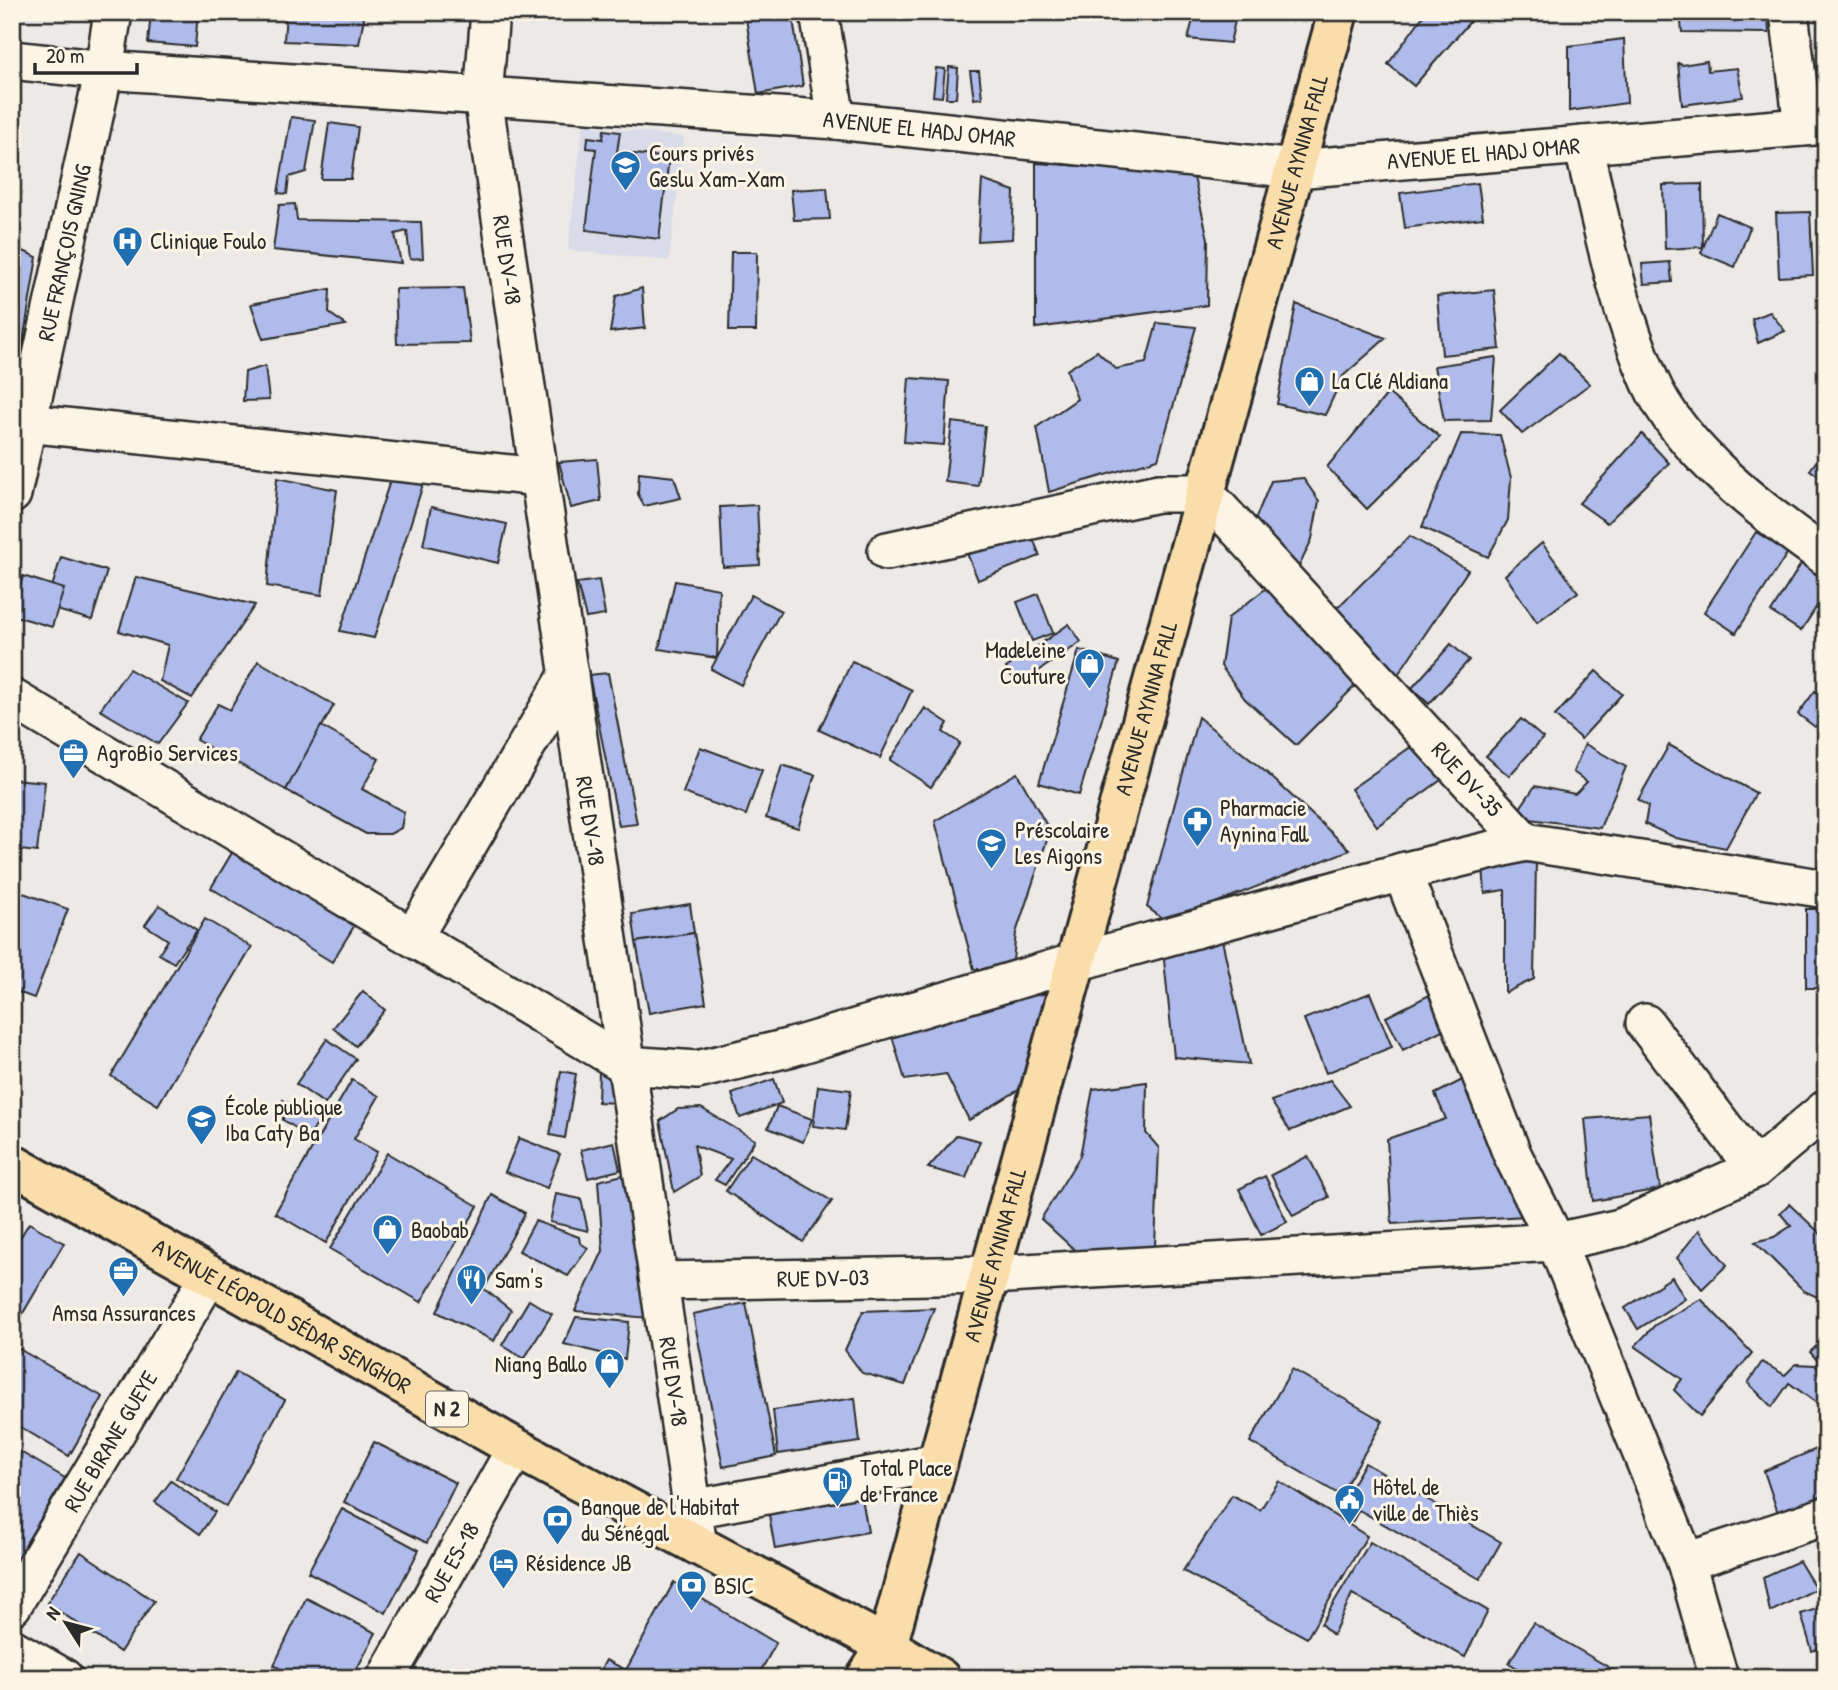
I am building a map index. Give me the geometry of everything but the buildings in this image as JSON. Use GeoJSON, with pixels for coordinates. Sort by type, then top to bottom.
{"type":"FeatureCollection","features":[{"type":"Feature","properties":{"kind":"main road","name":"AVENUE AYNINA FALL"},"geometry":{"type":"LineString","coordinates":[[866,1678],[887,1646],[1338,12]]}},
{"type":"Feature","properties":{"kind":"main road","name":"AVENUE LÉOPOLD SÉDAR SENGHOR"},"geometry":{"type":"LineString","coordinates":[[12,1164],[516,1448],[887,1646],[940,1678]]}},
{"type":"Feature","properties":{"kind":"street","name":"RUE FRANÇOIS GNING"},"geometry":{"type":"LineString","coordinates":[[12,494],[104,70],[113,12]]}},
{"type":"Feature","properties":{"kind":"street","name":"RUE DV-18"},"geometry":{"type":"LineString","coordinates":[[490,12],[483,97],[698,1546]]}},
{"type":"Feature","properties":{"kind":"street"},"geometry":{"type":"LineString","coordinates":[[819,12],[836,120]]}},
{"type":"Feature","properties":{"kind":"street"},"geometry":{"type":"LineString","coordinates":[[1789,12],[1814,126]]}},
{"type":"Feature","properties":{"kind":"street","name":"AVENUE EL HADJ OMAR"},"geometry":{"type":"LineString","coordinates":[[12,60],[104,70],[836,120],[1295,169],[1814,126]]}},
{"type":"Feature","properties":{"kind":"street"},"geometry":{"type":"LineString","coordinates":[[1584,145],[1614,276],[1650,382],[1671,415],[1710,463],[1768,516],[1826,556]]}},
{"type":"Feature","properties":{"kind":"street"},"geometry":{"type":"LineString","coordinates":[[27,422],[539,477]]}},
{"type":"Feature","properties":{"kind":"street"},"geometry":{"type":"LineString","coordinates":[[887,551],[1158,493],[1205,493]]}},
{"type":"Feature","properties":{"kind":"street","name":"RUE DV-35"},"geometry":{"type":"LineString","coordinates":[[1205,493],[1525,842]]}},
{"type":"Feature","properties":{"kind":"street"},"geometry":{"type":"LineString","coordinates":[[413,937],[569,674]]}},
{"type":"Feature","properties":{"kind":"street"},"geometry":{"type":"LineString","coordinates":[[12,698],[626,1065],[697,1070],[792,1047],[1076,962],[1402,872],[1525,842],[1826,889]]}},
{"type":"Feature","properties":{"kind":"street"},"geometry":{"type":"LineString","coordinates":[[1402,872],[1512,1154],[1556,1242],[1686,1562],[1719,1678]]}},
{"type":"Feature","properties":{"kind":"street"},"geometry":{"type":"LineString","coordinates":[[1645,1023],[1755,1169]]}},
{"type":"Feature","properties":{"kind":"street","name":"RUE DV-03"},"geometry":{"type":"LineString","coordinates":[[659,1281],[990,1275],[1556,1242],[1620,1228],[1755,1169],[1826,1109]]}},
{"type":"Feature","properties":{"kind":"street","name":"RUE BIRANE GUEYE"},"geometry":{"type":"LineString","coordinates":[[12,1606],[210,1275]]}},
{"type":"Feature","properties":{"kind":"street","name":"RUE ES-18"},"geometry":{"type":"LineString","coordinates":[[386,1678],[516,1448]]}},
{"type":"Feature","properties":{"kind":"street"},"geometry":{"type":"LineString","coordinates":[[692,1509],[937,1463]]}},
{"type":"Feature","properties":{"kind":"street"},"geometry":{"type":"LineString","coordinates":[[1686,1562],[1826,1516]]}},
{"type":"Feature","properties":{"kind":"street"},"geometry":{"type":"LineString","coordinates":[[12,1648],[64,1678]]}},
{"type":"Feature","properties":{"kind":"shaded area","name":"Cours privés Geslu Xam-Xam"},"geometry":{"type":"Polygon","coordinates":[[[583,125],[684,137],[669,261],[568,250],[583,125]]]}},
{"type":"Feature","properties":{"kind":"place","name":"Cours privés Geslu Xam-Xam"},"geometry":{"type":"Point","coordinates":[626,193]}},
{"type":"Feature","properties":{"kind":"place","name":"Clinique Foulo"},"geometry":{"type":"Point","coordinates":[127,268]}},
{"type":"Feature","properties":{"kind":"place","name":"La Clé Aldiana"},"geometry":{"type":"Point","coordinates":[1309,408]}},
{"type":"Feature","properties":{"kind":"place","name":"Madeleine Couture"},"geometry":{"type":"Point","coordinates":[1089,690]}},
{"type":"Feature","properties":{"kind":"place","name":"AgroBio Services"},"geometry":{"type":"Point","coordinates":[74,780]}},
{"type":"Feature","properties":{"kind":"place","name":"Pharmacie Aynina Fall"},"geometry":{"type":"Point","coordinates":[1197,848]}},
{"type":"Feature","properties":{"kind":"place","name":"Préscolaire Les Aigons"},"geometry":{"type":"Point","coordinates":[992,870]}},
{"type":"Feature","properties":{"kind":"place","name":"École publique Iba Caty Ba"},"geometry":{"type":"Point","coordinates":[202,1147]}},
{"type":"Feature","properties":{"kind":"place","name":"Baobab"},"geometry":{"type":"Point","coordinates":[388,1257]}},
{"type":"Feature","properties":{"kind":"place","name":"Amsa Assurances"},"geometry":{"type":"Point","coordinates":[124,1299]}},
{"type":"Feature","properties":{"kind":"place","name":"Sam's"},"geometry":{"type":"Point","coordinates":[472,1307]}},
{"type":"Feature","properties":{"kind":"place","name":"Niang Ballo"},"geometry":{"type":"Point","coordinates":[610,1391]}},
{"type":"Feature","properties":{"kind":"place","name":"Total Place de France"},"geometry":{"type":"Point","coordinates":[837,1508]}},
{"type":"Feature","properties":{"kind":"place","name":"Hôtel de ville de Thiès"},"geometry":{"type":"Point","coordinates":[1350,1527]}},
{"type":"Feature","properties":{"kind":"place","name":"Banque de l'Habitat du Sénégal"},"geometry":{"type":"Point","coordinates":[558,1547]}},
{"type":"Feature","properties":{"kind":"place","name":"Résidence JB"},"geometry":{"type":"Point","coordinates":[503,1590]}},
{"type":"Feature","properties":{"kind":"place","name":"BSIC"},"geometry":{"type":"Point","coordinates":[691,1613]}}]}
